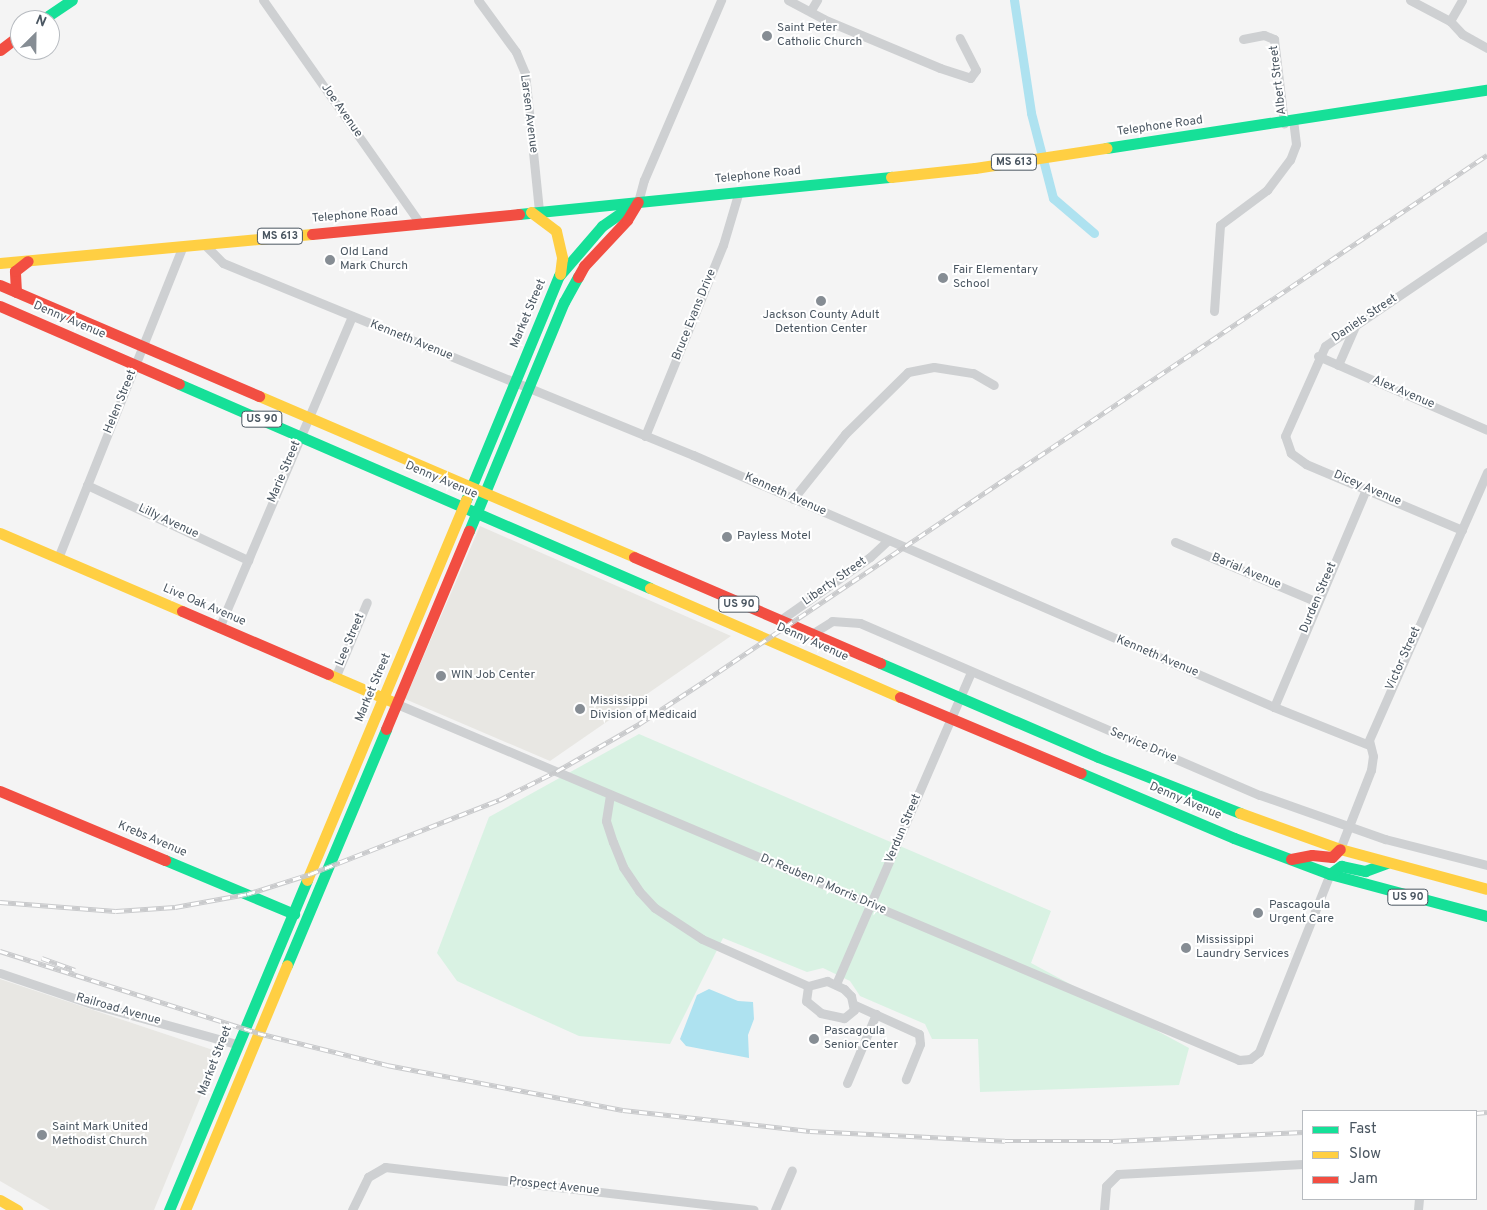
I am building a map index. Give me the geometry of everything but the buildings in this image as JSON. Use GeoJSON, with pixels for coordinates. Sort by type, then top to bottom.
{"type":"FeatureCollection","features":[{"type":"Feature","properties":{"kind":"main road"},"geometry":{"type":"LineString","coordinates":[[57,10],[72,0]]}},
{"type":"Feature","properties":{"kind":"main road","name":"Telephone Road"},"geometry":{"type":"LineString","coordinates":[[0,263],[975,168],[1288,122],[1487,90]]}},
{"type":"Feature","properties":{"kind":"main road"},"geometry":{"type":"LineString","coordinates":[[185,1210],[397,704],[526,389],[576,277],[628,220],[638,202]]}},
{"type":"Feature","properties":{"kind":"main road","name":"Market Street"},"geometry":{"type":"LineString","coordinates":[[170,1210],[237,1044],[294,914],[559,276],[602,226],[617,213],[638,202]]}},
{"type":"Feature","properties":{"kind":"main road"},"geometry":{"type":"LineString","coordinates":[[535,212],[556,231],[562,258],[559,276]]}},
{"type":"Feature","properties":{"kind":"main road"},"geometry":{"type":"LineString","coordinates":[[16,292],[15,271],[29,260]]}},
{"type":"Feature","properties":{"kind":"main road","name":"Denny Avenue"},"geometry":{"type":"LineString","coordinates":[[0,285],[959,700],[1206,801],[1340,849],[1487,889]]}},
{"type":"Feature","properties":{"kind":"main road","name":"Denny Avenue"},"geometry":{"type":"LineString","coordinates":[[0,306],[951,719],[1290,859],[1330,874],[1487,916]]}},
{"type":"Feature","properties":{"kind":"main road","name":"Live Oak Avenue"},"geometry":{"type":"LineString","coordinates":[[0,533],[397,704]]}},
{"type":"Feature","properties":{"kind":"main road","name":"Krebs Avenue"},"geometry":{"type":"LineString","coordinates":[[0,791],[294,914]]}},
{"type":"Feature","properties":{"kind":"main road"},"geometry":{"type":"LineString","coordinates":[[1290,859],[1312,855],[1332,858],[1340,849]]}},
{"type":"Feature","properties":{"kind":"main road"},"geometry":{"type":"LineString","coordinates":[[1330,874],[1341,866],[1365,871],[1387,863]]}},
{"type":"Feature","properties":{"kind":"main road"},"geometry":{"type":"LineString","coordinates":[[0,1200],[18,1210]]}},
{"type":"Feature","properties":{"kind":"street","name":"Joe Avenue"},"geometry":{"type":"LineString","coordinates":[[263,0],[419,222]]}},
{"type":"Feature","properties":{"kind":"street","name":"Larsen Avenue"},"geometry":{"type":"LineString","coordinates":[[478,0],[516,52],[524,73],[535,212]]}},
{"type":"Feature","properties":{"kind":"street"},"geometry":{"type":"LineString","coordinates":[[638,202],[644,180],[721,0]]}},
{"type":"Feature","properties":{"kind":"street"},"geometry":{"type":"LineString","coordinates":[[788,0],[824,19],[970,78],[976,70],[960,38]]}},
{"type":"Feature","properties":{"kind":"street"},"geometry":{"type":"LineString","coordinates":[[810,10],[817,0]]}},
{"type":"Feature","properties":{"kind":"street"},"geometry":{"type":"LineString","coordinates":[[1410,0],[1450,21],[1462,34],[1487,48]]}},
{"type":"Feature","properties":{"kind":"street"},"geometry":{"type":"LineString","coordinates":[[1450,21],[1462,0]]}},
{"type":"Feature","properties":{"kind":"street","name":"Albert Street"},"geometry":{"type":"LineString","coordinates":[[1243,39],[1264,35],[1274,39],[1288,122]]}},
{"type":"Feature","properties":{"kind":"street"},"geometry":{"type":"LineString","coordinates":[[1214,311],[1220,225],[1267,190],[1290,160],[1296,144],[1288,122]]}},
{"type":"Feature","properties":{"kind":"street","name":"Bruce Evans Drive"},"geometry":{"type":"LineString","coordinates":[[645,436],[722,245],[739,191]]}},
{"type":"Feature","properties":{"kind":"street","name":"Daniels Street"},"geometry":{"type":"LineString","coordinates":[[1285,436],[1318,356],[1325,346],[1487,236]]}},
{"type":"Feature","properties":{"kind":"street","name":"Kenneth Avenue"},"geometry":{"type":"LineString","coordinates":[[204,244],[223,263],[526,389],[645,436],[1274,707],[1369,745]]}},
{"type":"Feature","properties":{"kind":"street","name":"Helen Street"},"geometry":{"type":"LineString","coordinates":[[58,558],[184,246]]}},
{"type":"Feature","properties":{"kind":"street","name":"Marie Street"},"geometry":{"type":"LineString","coordinates":[[219,628],[352,316]]}},
{"type":"Feature","properties":{"kind":"street"},"geometry":{"type":"LineString","coordinates":[[1338,365],[1355,326]]}},
{"type":"Feature","properties":{"kind":"street","name":"Alex Avenue"},"geometry":{"type":"LineString","coordinates":[[1318,356],[1487,430]]}},
{"type":"Feature","properties":{"kind":"street"},"geometry":{"type":"LineString","coordinates":[[793,499],[845,434],[908,372],[934,367],[973,373],[994,385]]}},
{"type":"Feature","properties":{"kind":"street","name":"Dicey Avenue"},"geometry":{"type":"LineString","coordinates":[[1285,436],[1286,445],[1297,459],[1462,530]]}},
{"type":"Feature","properties":{"kind":"street","name":"Victor Street"},"geometry":{"type":"LineString","coordinates":[[1340,849],[1371,770],[1373,756],[1369,745],[1487,472]]}},
{"type":"Feature","properties":{"kind":"street","name":"Lilly Avenue"},"geometry":{"type":"LineString","coordinates":[[87,485],[248,560]]}},
{"type":"Feature","properties":{"kind":"street","name":"Durden Street"},"geometry":{"type":"LineString","coordinates":[[1274,707],[1366,489]]}},
{"type":"Feature","properties":{"kind":"street","name":"Liberty Street"},"geometry":{"type":"LineString","coordinates":[[779,621],[870,557],[888,540]]}},
{"type":"Feature","properties":{"kind":"street","name":"Barial Avenue"},"geometry":{"type":"LineString","coordinates":[[1175,542],[1317,602]]}},
{"type":"Feature","properties":{"kind":"street","name":"Lee Street"},"geometry":{"type":"LineString","coordinates":[[335,678],[367,602]]}},
{"type":"Feature","properties":{"kind":"street","name":"Service Drive"},"geometry":{"type":"LineString","coordinates":[[810,635],[832,621],[851,621],[1216,778],[1349,827],[1487,865]]}},
{"type":"Feature","properties":{"kind":"street","name":"Verdun Street"},"geometry":{"type":"LineString","coordinates":[[836,984],[872,905],[971,672]]}},
{"type":"Feature","properties":{"kind":"street","name":"Dr Reuben P Morris Drive"},"geometry":{"type":"LineString","coordinates":[[397,704],[1233,1058],[1250,1059],[1263,1043],[1330,874]]}},
{"type":"Feature","properties":{"kind":"street"},"geometry":{"type":"LineString","coordinates":[[610,795],[606,821],[616,850],[639,891],[655,908],[702,939],[808,986],[822,982],[836,984],[844,989],[855,1005],[919,1034],[920,1044],[906,1078]]}},
{"type":"Feature","properties":{"kind":"street","name":"Railroad Avenue"},"geometry":{"type":"LineString","coordinates":[[0,973],[95,1005],[237,1044]]}},
{"type":"Feature","properties":{"kind":"street"},"geometry":{"type":"LineString","coordinates":[[808,986],[806,1001],[821,1013],[844,1018],[855,1005]]}},
{"type":"Feature","properties":{"kind":"street"},"geometry":{"type":"LineString","coordinates":[[847,1082],[876,1014]]}},
{"type":"Feature","properties":{"kind":"street"},"geometry":{"type":"LineString","coordinates":[[1104,1210],[1106,1186],[1118,1174],[1302,1164]]}},
{"type":"Feature","properties":{"kind":"street","name":"Prospect Avenue"},"geometry":{"type":"LineString","coordinates":[[352,1210],[368,1177],[379,1168],[407,1168],[754,1210]]}},
{"type":"Feature","properties":{"kind":"street"},"geometry":{"type":"LineString","coordinates":[[775,1210],[792,1170]]}},
{"type":"Feature","properties":{"kind":"shaded area"},"geometry":{"type":"Polygon","coordinates":[[[480,526],[731,636],[550,761],[405,699],[480,526]]]}},
{"type":"Feature","properties":{"kind":"shaded area"},"geometry":{"type":"Polygon","coordinates":[[[0,979],[219,1052],[154,1210],[50,1210],[0,1181],[0,979]]]}},
{"type":"Feature","properties":{"kind":"green space"},"geometry":{"type":"Polygon","coordinates":[[[639,734],[1051,911],[1031,963],[1189,1048],[1179,1085],[980,1092],[978,1039],[932,1039],[925,1024],[860,996],[850,981],[823,968],[807,972],[723,938],[670,1044],[579,1036],[457,981],[437,953],[489,817],[639,734]]]}},
{"type":"Feature","properties":{"kind":"water"},"geometry":{"type":"Polygon","coordinates":[[[709,989],[738,1001],[753,1002],[754,1019],[748,1035],[749,1058],[686,1046],[680,1039],[697,995],[709,989]]]}},
{"type":"Feature","properties":{"kind":"waterway"},"geometry":{"type":"LineString","coordinates":[[1014,0],[1031,113],[1053,198],[1094,233]]}},
{"type":"Feature","properties":{"kind":"railway"},"geometry":{"type":"LineString","coordinates":[[0,902],[116,911],[175,907],[247,894],[310,874],[499,800],[557,771],[639,724],[706,680],[1487,155]]}},
{"type":"Feature","properties":{"kind":"railway"},"geometry":{"type":"LineString","coordinates":[[0,951],[258,1033],[387,1065],[623,1110],[810,1131],[1005,1141],[1113,1141],[1302,1132]]}},
{"type":"Feature","properties":{"kind":"railway"},"geometry":{"type":"LineString","coordinates":[[42,958],[75,970]]}},
{"type":"Feature","properties":{"kind":"railway"},"geometry":{"type":"LineString","coordinates":[[1477,1113],[1487,1112]]}},
{"type":"Feature","properties":{"kind":"traffic: fast"},"geometry":{"type":"LineString","coordinates":[[57,10],[72,0]]}},
{"type":"Feature","properties":{"kind":"traffic: fast"},"geometry":{"type":"LineString","coordinates":[[1106,148],[1487,90]]}},
{"type":"Feature","properties":{"kind":"traffic: fast"},"geometry":{"type":"LineString","coordinates":[[519,214],[891,177]]}},
{"type":"Feature","properties":{"kind":"traffic: fast"},"geometry":{"type":"LineString","coordinates":[[466,500],[559,276],[602,226],[634,204]]}},
{"type":"Feature","properties":{"kind":"traffic: fast"},"geometry":{"type":"LineString","coordinates":[[469,531],[564,302],[578,277]]}},
{"type":"Feature","properties":{"kind":"traffic: fast"},"geometry":{"type":"LineString","coordinates":[[179,384],[650,588]]}},
{"type":"Feature","properties":{"kind":"traffic: fast"},"geometry":{"type":"LineString","coordinates":[[880,663],[1098,757],[1240,813]]}},
{"type":"Feature","properties":{"kind":"traffic: fast"},"geometry":{"type":"LineString","coordinates":[[287,965],[386,729]]}},
{"type":"Feature","properties":{"kind":"traffic: fast"},"geometry":{"type":"LineString","coordinates":[[1081,773],[1234,838],[1330,874],[1487,916]]}},
{"type":"Feature","properties":{"kind":"traffic: fast"},"geometry":{"type":"LineString","coordinates":[[165,860],[294,914]]}},
{"type":"Feature","properties":{"kind":"traffic: fast"},"geometry":{"type":"LineString","coordinates":[[1330,874],[1341,866],[1365,871],[1387,863]]}},
{"type":"Feature","properties":{"kind":"traffic: fast"},"geometry":{"type":"LineString","coordinates":[[169,1210],[307,880]]}},
{"type":"Feature","properties":{"kind":"traffic: slow"},"geometry":{"type":"LineString","coordinates":[[891,177],[975,168],[1106,148]]}},
{"type":"Feature","properties":{"kind":"traffic: slow"},"geometry":{"type":"LineString","coordinates":[[531,212],[556,231],[562,258],[560,274]]}},
{"type":"Feature","properties":{"kind":"traffic: slow"},"geometry":{"type":"LineString","coordinates":[[0,263],[312,234]]}},
{"type":"Feature","properties":{"kind":"traffic: slow"},"geometry":{"type":"LineString","coordinates":[[259,396],[634,557]]}},
{"type":"Feature","properties":{"kind":"traffic: slow"},"geometry":{"type":"LineString","coordinates":[[307,880],[466,500]]}},
{"type":"Feature","properties":{"kind":"traffic: slow"},"geometry":{"type":"LineString","coordinates":[[0,533],[182,611]]}},
{"type":"Feature","properties":{"kind":"traffic: slow"},"geometry":{"type":"LineString","coordinates":[[650,588],[900,697]]}},
{"type":"Feature","properties":{"kind":"traffic: slow"},"geometry":{"type":"LineString","coordinates":[[328,674],[391,701]]}},
{"type":"Feature","properties":{"kind":"traffic: slow"},"geometry":{"type":"LineString","coordinates":[[1240,813],[1340,849],[1487,889]]}},
{"type":"Feature","properties":{"kind":"traffic: slow"},"geometry":{"type":"LineString","coordinates":[[185,1210],[287,965]]}},
{"type":"Feature","properties":{"kind":"traffic: slow"},"geometry":{"type":"LineString","coordinates":[[0,1200],[17,1210]]}},
{"type":"Feature","properties":{"kind":"traffic: jam"},"geometry":{"type":"LineString","coordinates":[[0,50],[10,42]]}},
{"type":"Feature","properties":{"kind":"traffic: jam"},"geometry":{"type":"LineString","coordinates":[[578,277],[584,266],[627,220],[638,202]]}},
{"type":"Feature","properties":{"kind":"traffic: jam"},"geometry":{"type":"LineString","coordinates":[[312,234],[519,214]]}},
{"type":"Feature","properties":{"kind":"traffic: jam"},"geometry":{"type":"LineString","coordinates":[[16,292],[15,271],[28,261]]}},
{"type":"Feature","properties":{"kind":"traffic: jam"},"geometry":{"type":"LineString","coordinates":[[0,285],[259,396]]}},
{"type":"Feature","properties":{"kind":"traffic: jam"},"geometry":{"type":"LineString","coordinates":[[0,306],[179,384]]}},
{"type":"Feature","properties":{"kind":"traffic: jam"},"geometry":{"type":"LineString","coordinates":[[386,729],[469,531]]}},
{"type":"Feature","properties":{"kind":"traffic: jam"},"geometry":{"type":"LineString","coordinates":[[634,557],[880,663]]}},
{"type":"Feature","properties":{"kind":"traffic: jam"},"geometry":{"type":"LineString","coordinates":[[182,611],[328,674]]}},
{"type":"Feature","properties":{"kind":"traffic: jam"},"geometry":{"type":"LineString","coordinates":[[900,697],[1081,773]]}},
{"type":"Feature","properties":{"kind":"traffic: jam"},"geometry":{"type":"LineString","coordinates":[[0,791],[165,860]]}},
{"type":"Feature","properties":{"kind":"traffic: jam"},"geometry":{"type":"LineString","coordinates":[[1291,859],[1312,855],[1332,857],[1340,849]]}},
{"type":"Feature","properties":{"kind":"place","name":"Saint Peter Catholic Church"},"geometry":{"type":"Point","coordinates":[767,36]}},
{"type":"Feature","properties":{"kind":"place","name":"Old Land Mark Church"},"geometry":{"type":"Point","coordinates":[330,260]}},
{"type":"Feature","properties":{"kind":"place","name":"Fair Elementary School"},"geometry":{"type":"Point","coordinates":[943,278]}},
{"type":"Feature","properties":{"kind":"place","name":"Jackson County Adult Detention Center"},"geometry":{"type":"Point","coordinates":[821,301]}},
{"type":"Feature","properties":{"kind":"place","name":"Payless Motel"},"geometry":{"type":"Point","coordinates":[727,537]}},
{"type":"Feature","properties":{"kind":"place","name":"WIN Job Center"},"geometry":{"type":"Point","coordinates":[441,676]}},
{"type":"Feature","properties":{"kind":"place","name":"Mississippi Division of Medicaid"},"geometry":{"type":"Point","coordinates":[580,709]}},
{"type":"Feature","properties":{"kind":"place","name":"Pascagoula Urgent Care"},"geometry":{"type":"Point","coordinates":[1258,913]}},
{"type":"Feature","properties":{"kind":"place","name":"Mississippi Laundry Services"},"geometry":{"type":"Point","coordinates":[1186,948]}},
{"type":"Feature","properties":{"kind":"place","name":"Pascagoula Senior Center"},"geometry":{"type":"Point","coordinates":[814,1039]}},
{"type":"Feature","properties":{"kind":"place","name":"Saint Mark United Methodist Church"},"geometry":{"type":"Point","coordinates":[42,1135]}}]}
